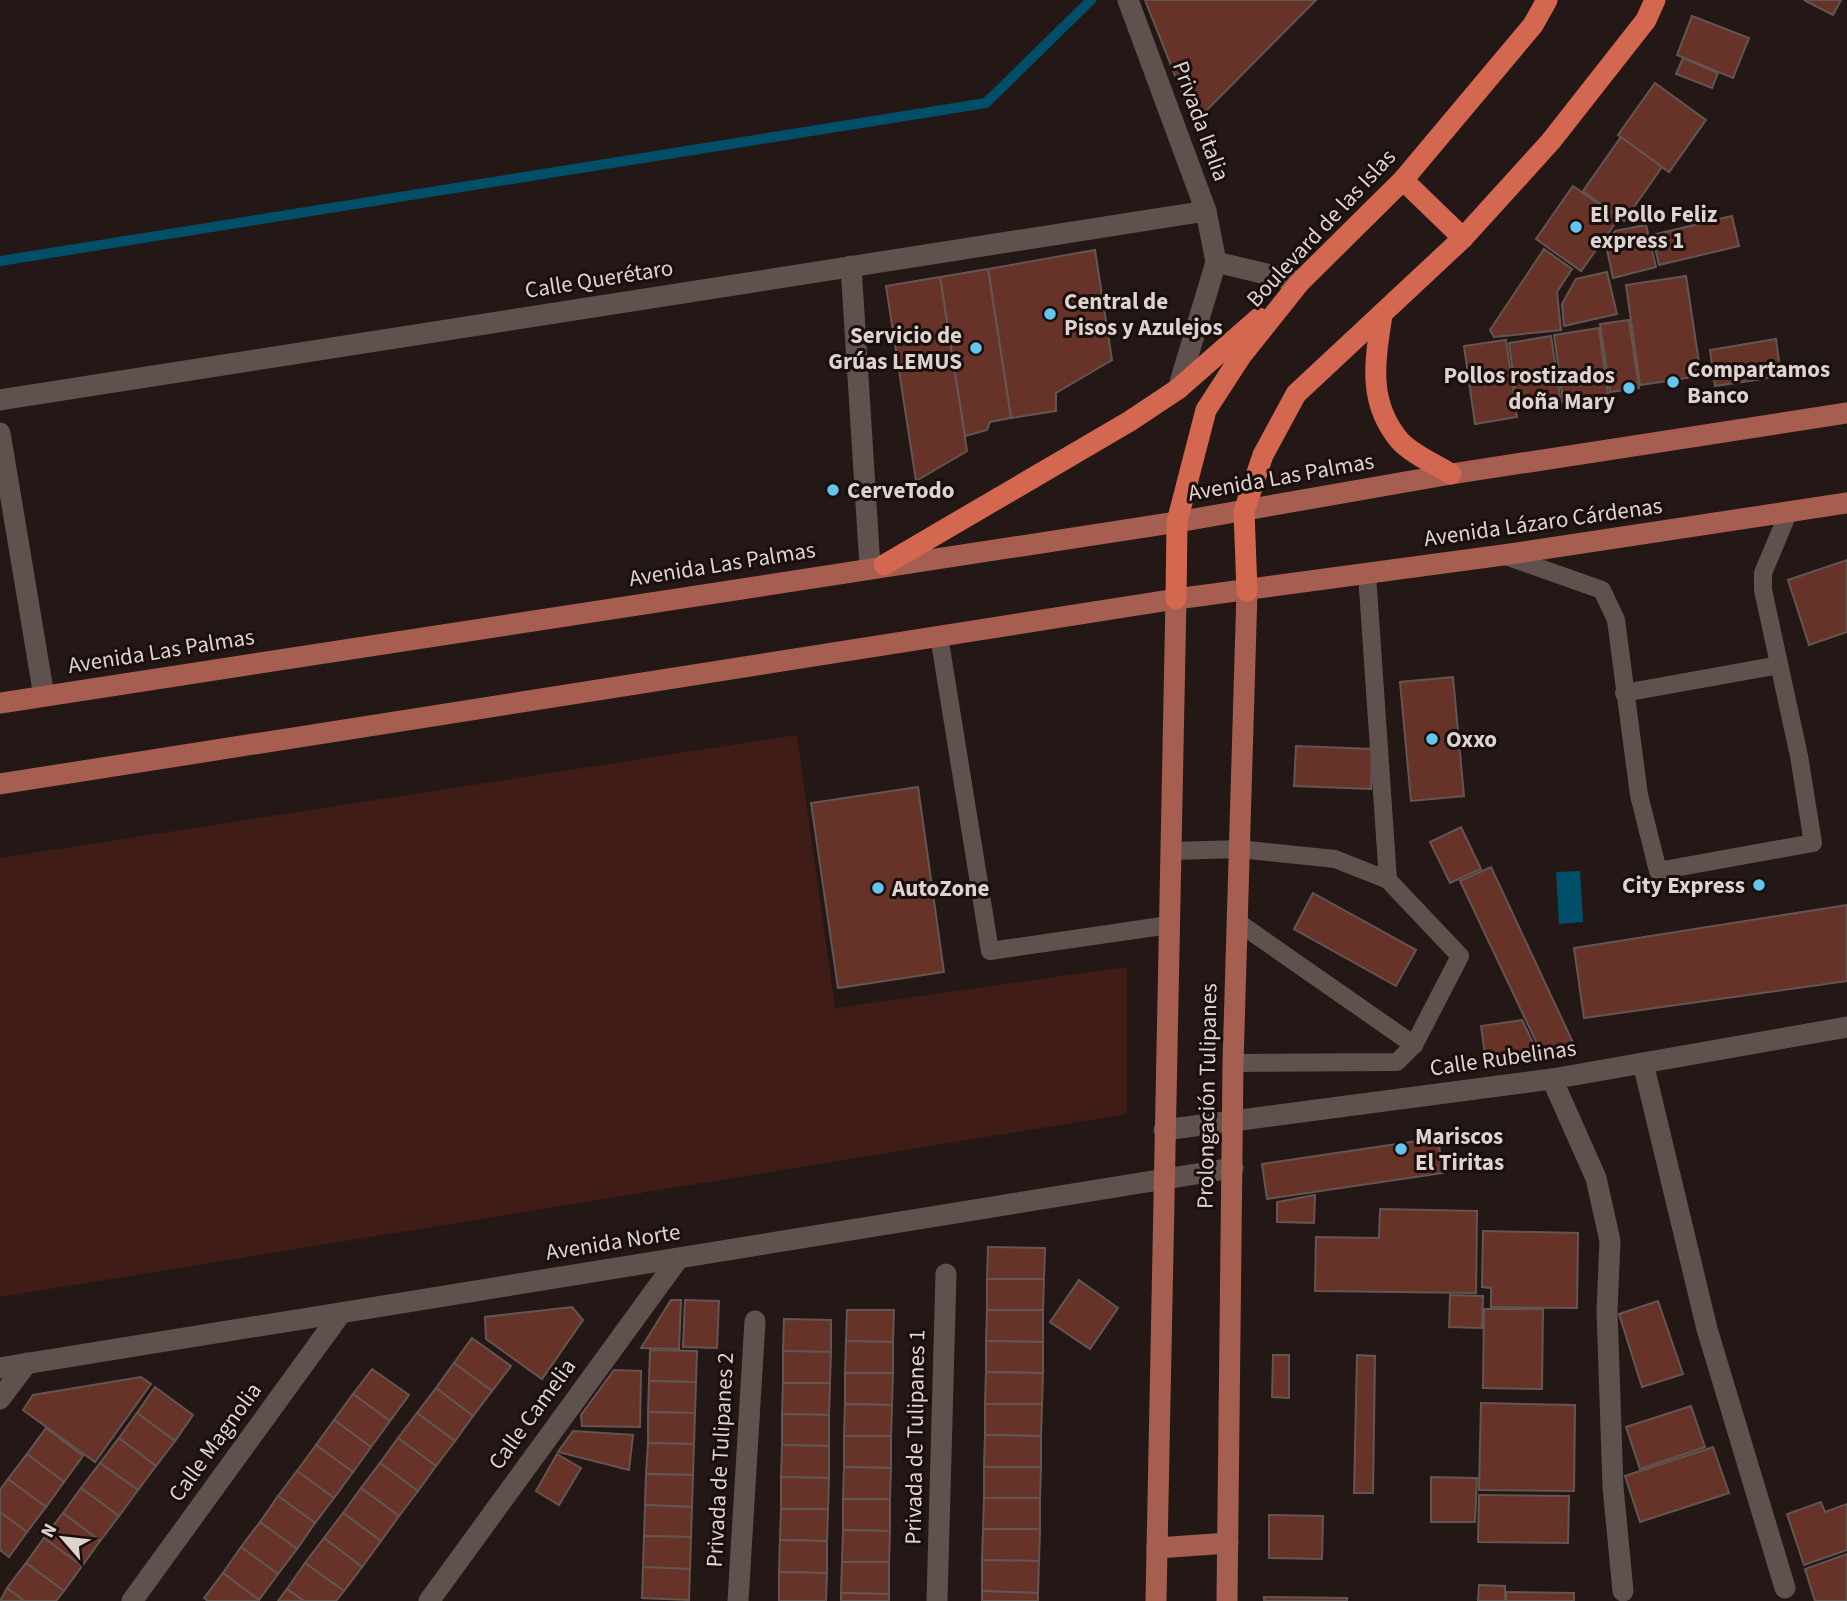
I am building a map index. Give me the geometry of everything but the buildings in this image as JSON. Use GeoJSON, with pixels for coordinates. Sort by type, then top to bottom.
{"type":"FeatureCollection","features":[{"type":"Feature","properties":{"kind":"highway","name":"Boulevard de las Islas"},"geometry":{"type":"LineString","coordinates":[[1176,599],[1177,522],[1206,410],[1241,356],[1300,282],[1403,180],[1533,25],[1547,0]]}},
{"type":"Feature","properties":{"kind":"highway"},"geometry":{"type":"LineString","coordinates":[[1247,591],[1244,511],[1263,455],[1296,394],[1464,238],[1551,141],[1646,20],[1655,0]]}},
{"type":"Feature","properties":{"kind":"highway"},"geometry":{"type":"LineString","coordinates":[[1403,180],[1464,238]]}},
{"type":"Feature","properties":{"kind":"highway"},"geometry":{"type":"LineString","coordinates":[[877,566],[1130,421],[1178,389],[1300,282]]}},
{"type":"Feature","properties":{"kind":"highway"},"geometry":{"type":"LineString","coordinates":[[1382,316],[1373,369],[1381,409],[1401,442],[1451,474]]}},
{"type":"Feature","properties":{"kind":"main road"},"geometry":{"type":"LineString","coordinates":[[1451,474],[1847,413]]}},
{"type":"Feature","properties":{"kind":"main road","name":"Avenida Las Palmas"},"geometry":{"type":"LineString","coordinates":[[0,703],[877,566],[1177,522],[1451,474]]}},
{"type":"Feature","properties":{"kind":"main road","name":"Avenida Lázaro Cárdenas"},"geometry":{"type":"LineString","coordinates":[[1247,591],[1847,503]]}},
{"type":"Feature","properties":{"kind":"main road"},"geometry":{"type":"LineString","coordinates":[[0,784],[1176,599],[1247,591]]}},
{"type":"Feature","properties":{"kind":"main road","name":"Prolongación Tulipanes"},"geometry":{"type":"LineString","coordinates":[[1227,1601],[1233,1063],[1247,591]]}},
{"type":"Feature","properties":{"kind":"main road","name":"Prolongación Tulipanes"},"geometry":{"type":"LineString","coordinates":[[1156,1601],[1176,599]]}},
{"type":"Feature","properties":{"kind":"main road"},"geometry":{"type":"LineString","coordinates":[[1157,1548],[1228,1543]]}},
{"type":"Feature","properties":{"kind":"street","name":"Privada Italia"},"geometry":{"type":"LineString","coordinates":[[1129,2],[1206,211],[1216,262],[1178,389]]}},
{"type":"Feature","properties":{"kind":"street","name":"Calle Querétaro"},"geometry":{"type":"LineString","coordinates":[[0,400],[1206,211]]}},
{"type":"Feature","properties":{"kind":"street"},"geometry":{"type":"LineString","coordinates":[[1216,262],[1300,282]]}},
{"type":"Feature","properties":{"kind":"street"},"geometry":{"type":"LineString","coordinates":[[851,267],[877,566]]}},
{"type":"Feature","properties":{"kind":"street"},"geometry":{"type":"LineString","coordinates":[[0,433],[44,696]]}},
{"type":"Feature","properties":{"kind":"street","name":"Calle Rubelinas"},"geometry":{"type":"LineString","coordinates":[[1164,1130],[1552,1079],[1846,1030]]}},
{"type":"Feature","properties":{"kind":"street"},"geometry":{"type":"LineString","coordinates":[[1643,1063],[1707,1329],[1785,1588]]}},
{"type":"Feature","properties":{"kind":"street"},"geometry":{"type":"LineString","coordinates":[[1552,1079],[1596,1178],[1609,1241],[1608,1311],[1613,1487],[1623,1591]]}},
{"type":"Feature","properties":{"kind":"street","name":"Avenida Norte"},"geometry":{"type":"LineString","coordinates":[[0,1367],[1233,1168]]}},
{"type":"Feature","properties":{"kind":"street","name":"Calle Camelia"},"geometry":{"type":"LineString","coordinates":[[429,1601],[678,1259]]}},
{"type":"Feature","properties":{"kind":"street","name":"Privada de Tulipanes 1"},"geometry":{"type":"LineString","coordinates":[[937,1601],[946,1274]]}},
{"type":"Feature","properties":{"kind":"street","name":"Calle Magnolia"},"geometry":{"type":"LineString","coordinates":[[132,1601],[341,1313]]}},
{"type":"Feature","properties":{"kind":"street","name":"Privada de Tulipanes 2"},"geometry":{"type":"LineString","coordinates":[[738,1601],[755,1321]]}},
{"type":"Feature","properties":{"kind":"street"},"geometry":{"type":"LineString","coordinates":[[0,1399],[27,1363]]}},
{"type":"Feature","properties":{"kind":"lane"},"geometry":{"type":"LineString","coordinates":[[1503,555],[1602,590],[1616,620],[1624,692],[1645,822],[1658,871],[1671,869],[1813,843],[1763,590],[1763,573],[1789,511]]}},
{"type":"Feature","properties":{"kind":"lane"},"geometry":{"type":"LineString","coordinates":[[1367,574],[1388,880]]}},
{"type":"Feature","properties":{"kind":"lane"},"geometry":{"type":"LineString","coordinates":[[939,636],[990,951],[1169,925]]}},
{"type":"Feature","properties":{"kind":"lane"},"geometry":{"type":"LineString","coordinates":[[1624,692],[1779,665]]}},
{"type":"Feature","properties":{"kind":"lane"},"geometry":{"type":"LineString","coordinates":[[1173,851],[1239,849],[1335,859],[1388,880],[1460,956],[1414,1045],[1396,1062],[1233,1063]]}},
{"type":"Feature","properties":{"kind":"lane"},"geometry":{"type":"LineString","coordinates":[[1236,921],[1414,1045]]}},
{"type":"Feature","properties":{"kind":"shaded area"},"geometry":{"type":"Polygon","coordinates":[[[797,735],[835,1008],[1127,967],[1127,1114],[0,1297],[0,858],[797,735]]]}},
{"type":"Feature","properties":{"kind":"water"},"geometry":{"type":"Polygon","coordinates":[[[1580,871],[1583,922],[1559,924],[1556,872],[1580,871]]]}},
{"type":"Feature","properties":{"kind":"waterway"},"geometry":{"type":"LineString","coordinates":[[0,261],[986,103],[1091,0]]}},
{"type":"Feature","properties":{"kind":"place","name":"El Pollo Feliz express 1"},"geometry":{"type":"Point","coordinates":[1576,227]}},
{"type":"Feature","properties":{"kind":"place","name":"Central de Pisos y Azulejos"},"geometry":{"type":"Point","coordinates":[1050,314]}},
{"type":"Feature","properties":{"kind":"place","name":"Servicio de Grúas LEMUS"},"geometry":{"type":"Point","coordinates":[976,348]}},
{"type":"Feature","properties":{"kind":"place","name":"Compartamos Banco"},"geometry":{"type":"Point","coordinates":[1673,382]}},
{"type":"Feature","properties":{"kind":"place","name":"Pollos rostizados doña Mary"},"geometry":{"type":"Point","coordinates":[1629,388]}},
{"type":"Feature","properties":{"kind":"place","name":"CerveTodo"},"geometry":{"type":"Point","coordinates":[833,490]}},
{"type":"Feature","properties":{"kind":"place","name":"Oxxo"},"geometry":{"type":"Point","coordinates":[1432,739]}},
{"type":"Feature","properties":{"kind":"place","name":"City Express"},"geometry":{"type":"Point","coordinates":[1759,885]}},
{"type":"Feature","properties":{"kind":"place","name":"AutoZone"},"geometry":{"type":"Point","coordinates":[878,888]}},
{"type":"Feature","properties":{"kind":"place","name":"Mariscos El Tiritas"},"geometry":{"type":"Point","coordinates":[1401,1149]}}]}
